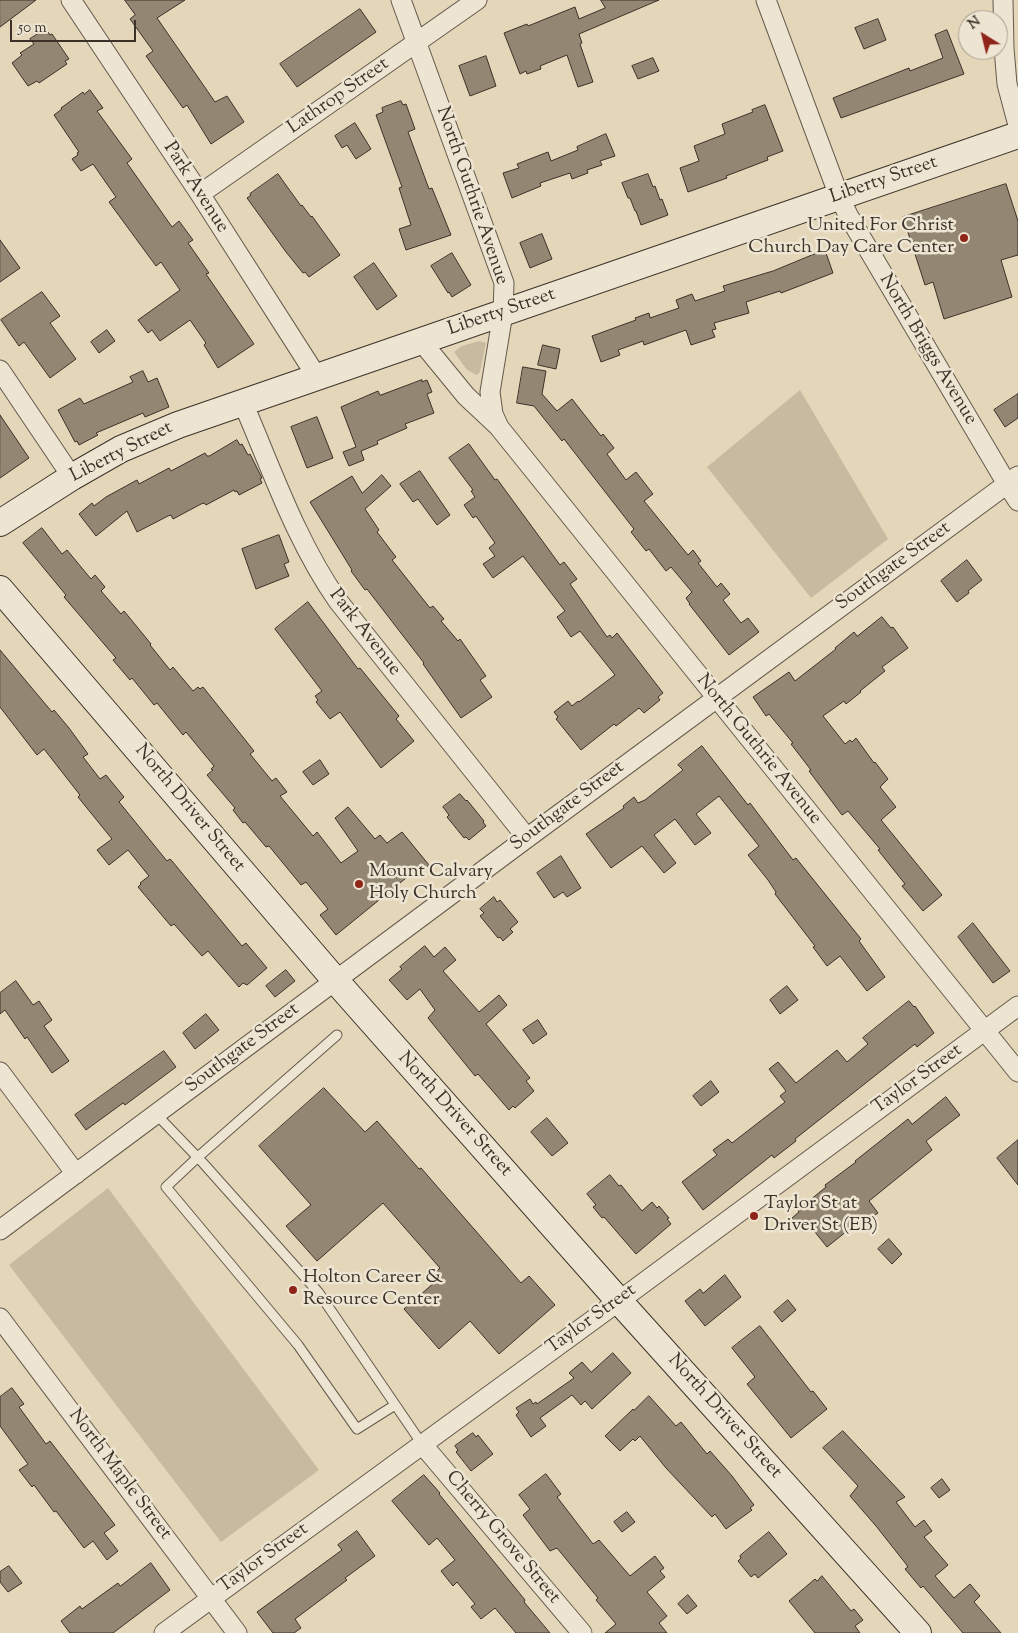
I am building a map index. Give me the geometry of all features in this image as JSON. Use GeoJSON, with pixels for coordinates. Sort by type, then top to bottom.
{"type":"FeatureCollection","features":[{"type":"Feature","properties":{"kind":"street","name":"Park Avenue"},"geometry":{"type":"LineString","coordinates":[[71,0],[200,194],[318,377]]}},
{"type":"Feature","properties":{"kind":"street","name":"North Guthrie Avenue"},"geometry":{"type":"LineString","coordinates":[[401,0],[504,283],[503,313],[490,392],[493,414],[498,426]]}},
{"type":"Feature","properties":{"kind":"street","name":"Lathrop Street"},"geometry":{"type":"LineString","coordinates":[[200,194],[478,0]]}},
{"type":"Feature","properties":{"kind":"street","name":"North Briggs Avenue"},"geometry":{"type":"LineString","coordinates":[[766,0],[839,196],[848,215],[1012,480],[1018,501]]}},
{"type":"Feature","properties":{"kind":"street"},"geometry":{"type":"LineString","coordinates":[[1003,0],[1007,84],[1018,125]]}},
{"type":"Feature","properties":{"kind":"street","name":"Liberty Street"},"geometry":{"type":"LineString","coordinates":[[0,523],[72,477],[122,449],[178,424],[1018,135]]}},
{"type":"Feature","properties":{"kind":"street","name":"North Guthrie Avenue"},"geometry":{"type":"LineString","coordinates":[[421,341],[466,396],[498,426],[1018,1072]]}},
{"type":"Feature","properties":{"kind":"street"},"geometry":{"type":"LineString","coordinates":[[0,370],[72,477]]}},
{"type":"Feature","properties":{"kind":"street","name":"Park Avenue"},"geometry":{"type":"LineString","coordinates":[[243,403],[306,550],[321,577],[338,601],[527,838]]}},
{"type":"Feature","properties":{"kind":"street","name":"Southgate Street"},"geometry":{"type":"LineString","coordinates":[[0,1230],[1012,480]]}},
{"type":"Feature","properties":{"kind":"street","name":"North Driver Street"},"geometry":{"type":"LineString","coordinates":[[0,589],[335,980],[619,1301],[918,1633]]}},
{"type":"Feature","properties":{"kind":"street","name":"Taylor Street"},"geometry":{"type":"LineString","coordinates":[[164,1633],[619,1301],[1018,1006]]}},
{"type":"Feature","properties":{"kind":"street"},"geometry":{"type":"LineString","coordinates":[[0,1072],[76,1174]]}},
{"type":"Feature","properties":{"kind":"street","name":"North Maple Street"},"geometry":{"type":"LineString","coordinates":[[0,1318],[237,1633]]}},
{"type":"Feature","properties":{"kind":"street","name":"Cherry Grove Street"},"geometry":{"type":"LineString","coordinates":[[422,1444],[582,1633]]}},
{"type":"Feature","properties":{"kind":"lane"},"geometry":{"type":"LineString","coordinates":[[336,1034],[166,1188],[298,1345],[356,1429],[395,1405]]}},
{"type":"Feature","properties":{"kind":"lane"},"geometry":{"type":"LineString","coordinates":[[156,1114],[198,1157],[319,1293],[422,1444]]}},
{"type":"Feature","properties":{"kind":"shaded area"},"geometry":{"type":"Polygon","coordinates":[[[479,341],[486,343],[480,372],[477,375],[467,370],[454,352],[462,346],[479,341]]]}},
{"type":"Feature","properties":{"kind":"shaded area"},"geometry":{"type":"Polygon","coordinates":[[[800,390],[888,539],[811,598],[707,467],[800,390]]]}},
{"type":"Feature","properties":{"kind":"shaded area"},"geometry":{"type":"Polygon","coordinates":[[[108,1188],[319,1470],[221,1542],[9,1265],[108,1188]]]}},
{"type":"Feature","properties":{"kind":"building"},"geometry":{"type":"Polygon","coordinates":[[[0,0],[36,0],[0,27],[0,0]]]}},
{"type":"Feature","properties":{"kind":"building"},"geometry":{"type":"Polygon","coordinates":[[[125,0],[185,0],[157,18],[215,102],[227,96],[244,122],[211,144],[187,105],[183,108],[146,56],[153,51],[130,19],[135,15],[125,0]]]}},
{"type":"Feature","properties":{"kind":"building"},"geometry":{"type":"Polygon","coordinates":[[[601,0],[659,0],[579,34],[582,43],[580,44],[593,82],[578,87],[567,55],[540,66],[541,69],[527,74],[526,71],[520,74],[504,33],[527,24],[528,26],[575,7],[579,19],[605,8],[601,0]]]}},
{"type":"Feature","properties":{"kind":"building"},"geometry":{"type":"Polygon","coordinates":[[[360,9],[376,32],[297,87],[280,64],[360,9]]]}},
{"type":"Feature","properties":{"kind":"building"},"geometry":{"type":"Polygon","coordinates":[[[878,19],[886,40],[864,49],[855,28],[878,19]]]}},
{"type":"Feature","properties":{"kind":"building"},"geometry":{"type":"Polygon","coordinates":[[[46,29],[50,35],[52,34],[69,59],[65,61],[67,64],[39,83],[37,81],[28,86],[12,63],[22,55],[20,53],[34,44],[30,39],[46,29]]]}},
{"type":"Feature","properties":{"kind":"building"},"geometry":{"type":"Polygon","coordinates":[[[947,30],[964,74],[841,118],[833,98],[909,68],[910,71],[943,58],[935,35],[947,30]]]}},
{"type":"Feature","properties":{"kind":"building"},"geometry":{"type":"Polygon","coordinates":[[[486,56],[496,86],[470,96],[459,66],[486,56]]]}},
{"type":"Feature","properties":{"kind":"building"},"geometry":{"type":"Polygon","coordinates":[[[653,58],[659,71],[638,79],[632,66],[653,58]]]}},
{"type":"Feature","properties":{"kind":"building"},"geometry":{"type":"Polygon","coordinates":[[[90,90],[103,108],[97,111],[132,159],[127,163],[172,227],[179,221],[193,240],[188,243],[209,273],[206,274],[254,344],[218,368],[204,345],[206,343],[190,320],[160,341],[152,330],[148,333],[138,320],[180,290],[161,262],[156,266],[109,202],[116,197],[93,164],[81,171],[72,159],[79,152],[54,115],[83,92],[84,94],[90,90]]]}},
{"type":"Feature","properties":{"kind":"building"},"geometry":{"type":"Polygon","coordinates":[[[401,101],[403,105],[406,104],[415,129],[408,132],[429,189],[432,188],[451,235],[406,250],[399,229],[411,225],[399,188],[402,187],[376,115],[383,112],[382,108],[401,101]]]}},
{"type":"Feature","properties":{"kind":"building"},"geometry":{"type":"Polygon","coordinates":[[[765,105],[783,151],[767,157],[768,160],[726,176],[727,178],[688,192],[680,168],[699,161],[694,146],[725,134],[722,124],[753,112],[752,110],[765,105]]]}},
{"type":"Feature","properties":{"kind":"building"},"geometry":{"type":"Polygon","coordinates":[[[355,123],[371,149],[356,159],[347,145],[342,148],[335,136],[355,123]]]}},
{"type":"Feature","properties":{"kind":"building"},"geometry":{"type":"Polygon","coordinates":[[[606,134],[615,156],[600,161],[602,165],[587,170],[588,173],[572,179],[570,173],[540,183],[541,186],[512,198],[503,173],[519,168],[517,164],[548,152],[551,161],[578,150],[577,147],[606,134]]]}},
{"type":"Feature","properties":{"kind":"building"},"geometry":{"type":"Polygon","coordinates":[[[278,174],[340,255],[309,277],[305,272],[303,273],[286,252],[247,198],[278,174]]]}},
{"type":"Feature","properties":{"kind":"building"},"geometry":{"type":"Polygon","coordinates":[[[648,174],[660,200],[662,199],[668,215],[641,225],[622,183],[648,174]]]}},
{"type":"Feature","properties":{"kind":"building","name":"United For Christ Church Day Care Center"},"geometry":{"type":"Polygon","coordinates":[[[1006,184],[1018,221],[1018,255],[1001,260],[1012,297],[944,319],[933,282],[925,285],[903,217],[1006,184]]]}},
{"type":"Feature","properties":{"kind":"building"},"geometry":{"type":"Polygon","coordinates":[[[542,234],[552,259],[530,268],[520,243],[542,234]]]}},
{"type":"Feature","properties":{"kind":"building"},"geometry":{"type":"Polygon","coordinates":[[[0,240],[20,268],[0,282],[0,240]]]}},
{"type":"Feature","properties":{"kind":"building"},"geometry":{"type":"Polygon","coordinates":[[[825,250],[833,273],[781,293],[780,291],[746,302],[749,313],[714,323],[716,329],[712,330],[715,337],[691,345],[686,330],[644,345],[643,341],[618,350],[620,355],[601,362],[592,336],[636,320],[635,318],[649,313],[650,318],[679,308],[676,300],[692,294],[695,301],[725,291],[723,286],[773,271],[825,250]]]}},
{"type":"Feature","properties":{"kind":"building"},"geometry":{"type":"Polygon","coordinates":[[[452,253],[471,285],[452,297],[431,266],[452,253]]]}},
{"type":"Feature","properties":{"kind":"building"},"geometry":{"type":"Polygon","coordinates":[[[374,263],[397,296],[377,310],[354,277],[374,263]]]}},
{"type":"Feature","properties":{"kind":"building"},"geometry":{"type":"Polygon","coordinates":[[[42,292],[60,316],[50,323],[76,359],[50,378],[24,342],[19,346],[1,320],[42,292]]]}},
{"type":"Feature","properties":{"kind":"building"},"geometry":{"type":"Polygon","coordinates":[[[107,330],[115,341],[99,353],[91,342],[107,330]]]}},
{"type":"Feature","properties":{"kind":"building"},"geometry":{"type":"Polygon","coordinates":[[[543,345],[560,349],[556,369],[538,365],[543,345]]]}},
{"type":"Feature","properties":{"kind":"building"},"geometry":{"type":"Polygon","coordinates":[[[523,367],[546,371],[542,394],[557,411],[572,399],[601,436],[603,434],[614,448],[607,454],[626,480],[636,472],[653,494],[644,501],[688,555],[693,550],[701,561],[698,563],[717,587],[721,583],[730,594],[723,600],[741,623],[748,618],[759,632],[729,655],[689,604],[686,598],[692,592],[671,567],[666,571],[649,549],[646,551],[631,532],[634,529],[564,439],[562,441],[534,406],[517,403],[523,367]]]}},
{"type":"Feature","properties":{"kind":"building"},"geometry":{"type":"Polygon","coordinates":[[[143,371],[148,382],[157,378],[169,407],[145,417],[143,413],[96,433],[98,435],[79,445],[77,441],[75,442],[58,410],[80,398],[84,404],[133,382],[130,377],[143,371]]]}},
{"type":"Feature","properties":{"kind":"building"},"geometry":{"type":"Polygon","coordinates":[[[422,380],[422,382],[427,380],[432,392],[427,394],[434,413],[405,424],[407,428],[377,441],[378,444],[361,451],[364,460],[349,466],[343,452],[356,447],[341,407],[378,391],[380,395],[422,380]]]}},
{"type":"Feature","properties":{"kind":"building"},"geometry":{"type":"Polygon","coordinates":[[[1018,394],[1018,418],[1005,427],[994,410],[1018,394]]]}},
{"type":"Feature","properties":{"kind":"building"},"geometry":{"type":"Polygon","coordinates":[[[0,415],[29,458],[0,478],[0,415]]]}},
{"type":"Feature","properties":{"kind":"building"},"geometry":{"type":"Polygon","coordinates":[[[317,417],[333,458],[307,468],[291,427],[317,417]]]}},
{"type":"Feature","properties":{"kind":"building"},"geometry":{"type":"Polygon","coordinates":[[[237,440],[240,445],[242,444],[248,455],[250,454],[262,478],[260,479],[262,483],[239,495],[234,490],[206,505],[204,503],[201,504],[173,519],[171,515],[168,516],[137,532],[127,511],[96,536],[79,514],[92,503],[94,506],[137,480],[139,484],[169,468],[171,471],[205,453],[209,456],[237,440]]]}},
{"type":"Feature","properties":{"kind":"building"},"geometry":{"type":"Polygon","coordinates":[[[469,444],[560,565],[564,562],[577,579],[570,584],[607,637],[610,635],[612,638],[617,633],[663,693],[658,697],[660,700],[644,713],[639,708],[616,726],[614,724],[581,750],[556,719],[558,717],[554,712],[568,701],[572,706],[579,702],[615,675],[580,631],[571,637],[557,617],[565,611],[523,556],[493,578],[483,564],[495,556],[489,548],[495,543],[476,516],[473,518],[464,505],[475,497],[471,491],[473,490],[449,458],[469,444]]]}},
{"type":"Feature","properties":{"kind":"building"},"geometry":{"type":"Polygon","coordinates":[[[420,471],[450,515],[437,525],[418,499],[413,502],[400,484],[420,471]]]}},
{"type":"Feature","properties":{"kind":"building"},"geometry":{"type":"Polygon","coordinates":[[[382,475],[391,486],[365,509],[379,530],[377,532],[396,557],[392,560],[430,608],[433,606],[444,619],[441,621],[458,641],[460,639],[486,676],[480,680],[492,697],[461,718],[424,663],[351,571],[310,502],[352,476],[362,493],[382,475]]]}},
{"type":"Feature","properties":{"kind":"building"},"geometry":{"type":"Polygon","coordinates":[[[42,528],[62,554],[67,550],[91,579],[95,575],[105,587],[101,591],[121,614],[124,611],[170,670],[173,667],[193,691],[198,687],[200,689],[203,687],[254,751],[250,754],[272,781],[276,778],[287,792],[280,796],[313,836],[317,832],[341,863],[358,851],[335,818],[348,807],[375,839],[380,835],[387,843],[402,832],[429,865],[414,878],[411,874],[336,935],[320,915],[328,909],[306,882],[301,885],[269,846],[266,847],[245,822],[243,823],[233,810],[235,808],[207,775],[213,770],[211,769],[214,766],[186,732],[183,735],[157,703],[154,705],[132,678],[130,680],[113,660],[116,658],[64,597],[66,595],[23,543],[42,528]]]}},
{"type":"Feature","properties":{"kind":"building"},"geometry":{"type":"Polygon","coordinates":[[[279,535],[289,562],[284,564],[289,576],[256,589],[242,549],[279,535]]]}},
{"type":"Feature","properties":{"kind":"building"},"geometry":{"type":"Polygon","coordinates":[[[967,560],[982,580],[957,602],[941,581],[967,560]]]}},
{"type":"Feature","properties":{"kind":"building"},"geometry":{"type":"Polygon","coordinates":[[[308,602],[358,669],[360,668],[399,716],[396,719],[414,741],[381,768],[340,712],[330,719],[316,702],[318,700],[315,696],[322,691],[275,629],[308,602]]]}},
{"type":"Feature","properties":{"kind":"building"},"geometry":{"type":"Polygon","coordinates":[[[882,617],[891,628],[893,627],[908,648],[882,667],[885,671],[846,704],[844,701],[823,716],[845,744],[850,740],[852,742],[856,738],[888,779],[880,787],[896,807],[881,820],[942,895],[923,911],[902,886],[905,884],[878,850],[880,849],[848,811],[842,815],[809,771],[811,770],[791,744],[793,743],[769,714],[766,716],[753,697],[789,672],[795,681],[836,649],[854,632],[857,636],[882,617]]]}},
{"type":"Feature","properties":{"kind":"building"},"geometry":{"type":"Polygon","coordinates":[[[0,650],[52,712],[54,710],[69,728],[88,754],[83,757],[100,779],[106,775],[124,797],[119,802],[167,861],[170,859],[172,861],[242,946],[246,943],[267,968],[247,985],[243,983],[239,987],[208,951],[202,956],[174,924],[171,926],[138,887],[149,876],[128,850],[109,865],[97,850],[112,839],[78,797],[80,795],[44,749],[37,755],[0,707],[0,650]]]}},
{"type":"Feature","properties":{"kind":"building"},"geometry":{"type":"Polygon","coordinates":[[[702,746],[748,805],[750,803],[793,860],[796,858],[861,939],[859,941],[885,977],[867,991],[840,956],[827,966],[813,947],[815,946],[748,855],[759,846],[719,796],[696,814],[711,833],[695,845],[675,819],[654,835],[676,863],[664,873],[642,846],[611,868],[586,834],[624,808],[623,806],[634,797],[638,803],[645,800],[683,770],[678,765],[702,746]]]}},
{"type":"Feature","properties":{"kind":"building"},"geometry":{"type":"Polygon","coordinates":[[[320,760],[329,774],[313,785],[303,772],[320,760]]]}},
{"type":"Feature","properties":{"kind":"building"},"geometry":{"type":"Polygon","coordinates":[[[460,794],[467,800],[486,826],[469,840],[466,837],[464,838],[447,817],[449,815],[443,807],[460,794]]]}},
{"type":"Feature","properties":{"kind":"building"},"geometry":{"type":"Polygon","coordinates":[[[561,856],[581,888],[567,897],[563,892],[554,898],[537,873],[561,856]]]}},
{"type":"Feature","properties":{"kind":"building"},"geometry":{"type":"Polygon","coordinates":[[[494,897],[497,902],[500,900],[518,922],[510,929],[513,932],[503,941],[500,937],[498,938],[480,916],[484,913],[480,909],[494,897]]]}},
{"type":"Feature","properties":{"kind":"building"},"geometry":{"type":"Polygon","coordinates":[[[973,923],[1010,971],[993,983],[958,937],[973,923]]]}},
{"type":"Feature","properties":{"kind":"building"},"geometry":{"type":"Polygon","coordinates":[[[425,946],[434,957],[445,947],[456,960],[443,971],[479,1012],[499,995],[507,1005],[486,1024],[530,1078],[526,1081],[534,1091],[515,1108],[513,1106],[509,1110],[478,1074],[475,1076],[428,1018],[435,1010],[420,989],[407,1000],[389,980],[402,969],[400,967],[425,946]]]}},
{"type":"Feature","properties":{"kind":"building"},"geometry":{"type":"Polygon","coordinates":[[[286,970],[295,981],[275,997],[266,986],[286,970]]]}},
{"type":"Feature","properties":{"kind":"building"},"geometry":{"type":"Polygon","coordinates":[[[16,981],[33,1005],[39,1001],[52,1020],[44,1026],[69,1061],[52,1073],[5,1010],[0,1014],[0,993],[16,981]]]}},
{"type":"Feature","properties":{"kind":"building"},"geometry":{"type":"Polygon","coordinates":[[[787,986],[798,1000],[780,1014],[770,1000],[787,986]]]}},
{"type":"Feature","properties":{"kind":"building"},"geometry":{"type":"Polygon","coordinates":[[[909,1001],[915,1006],[934,1033],[917,1047],[915,1044],[795,1139],[796,1141],[774,1158],[772,1155],[703,1210],[682,1182],[717,1155],[713,1150],[728,1139],[732,1143],[785,1102],[780,1096],[786,1091],[769,1069],[778,1062],[796,1083],[837,1050],[847,1062],[868,1044],[863,1038],[909,1001]]]}},
{"type":"Feature","properties":{"kind":"building"},"geometry":{"type":"Polygon","coordinates":[[[206,1014],[219,1030],[195,1049],[183,1033],[206,1014]]]}},
{"type":"Feature","properties":{"kind":"building"},"geometry":{"type":"Polygon","coordinates":[[[538,1020],[547,1034],[533,1044],[523,1030],[538,1020]]]}},
{"type":"Feature","properties":{"kind":"building"},"geometry":{"type":"Polygon","coordinates":[[[164,1051],[176,1067],[125,1105],[123,1103],[86,1130],[75,1115],[164,1051]]]}},
{"type":"Feature","properties":{"kind":"building"},"geometry":{"type":"Polygon","coordinates":[[[711,1081],[719,1092],[701,1106],[693,1096],[711,1081]]]}},
{"type":"Feature","properties":{"kind":"building"},"geometry":{"type":"Polygon","coordinates":[[[324,1088],[365,1132],[377,1121],[419,1169],[421,1168],[521,1283],[529,1276],[555,1305],[499,1354],[470,1321],[439,1349],[404,1309],[435,1282],[431,1277],[440,1268],[383,1203],[317,1261],[286,1226],[311,1205],[259,1146],[324,1088]]]}},
{"type":"Feature","properties":{"kind":"building"},"geometry":{"type":"Polygon","coordinates":[[[946,1097],[960,1115],[926,1141],[932,1150],[869,1201],[878,1213],[854,1230],[852,1227],[827,1247],[811,1227],[803,1232],[792,1218],[799,1212],[798,1210],[826,1187],[825,1185],[908,1119],[912,1124],[946,1097]]]}},
{"type":"Feature","properties":{"kind":"building"},"geometry":{"type":"Polygon","coordinates":[[[547,1118],[568,1143],[552,1156],[531,1132],[547,1118]]]}},
{"type":"Feature","properties":{"kind":"building"},"geometry":{"type":"Polygon","coordinates":[[[1018,1140],[1018,1185],[997,1158],[1018,1140]]]}},
{"type":"Feature","properties":{"kind":"building"},"geometry":{"type":"Polygon","coordinates":[[[610,1175],[619,1186],[621,1185],[642,1211],[652,1202],[657,1208],[659,1206],[669,1218],[667,1219],[671,1224],[636,1254],[593,1207],[596,1205],[587,1194],[610,1175]]]}},
{"type":"Feature","properties":{"kind":"building"},"geometry":{"type":"Polygon","coordinates":[[[889,1239],[902,1254],[892,1264],[878,1249],[889,1239]]]}},
{"type":"Feature","properties":{"kind":"building"},"geometry":{"type":"Polygon","coordinates":[[[725,1275],[741,1297],[705,1326],[685,1301],[700,1289],[703,1293],[725,1275]]]}},
{"type":"Feature","properties":{"kind":"building"},"geometry":{"type":"Polygon","coordinates":[[[788,1300],[796,1310],[782,1322],[774,1312],[788,1300]]]}},
{"type":"Feature","properties":{"kind":"building"},"geometry":{"type":"Polygon","coordinates":[[[760,1326],[811,1392],[813,1391],[827,1409],[791,1438],[747,1384],[755,1377],[732,1348],[760,1326]]]}},
{"type":"Feature","properties":{"kind":"building"},"geometry":{"type":"Polygon","coordinates":[[[613,1353],[631,1373],[592,1409],[585,1401],[581,1405],[572,1395],[540,1418],[546,1426],[531,1437],[516,1415],[519,1412],[516,1408],[530,1399],[533,1404],[536,1402],[537,1404],[574,1378],[569,1373],[582,1362],[591,1372],[613,1353]]]}},
{"type":"Feature","properties":{"kind":"building"},"geometry":{"type":"Polygon","coordinates":[[[12,1388],[24,1404],[19,1407],[46,1444],[50,1441],[115,1525],[104,1533],[118,1551],[107,1560],[93,1541],[84,1548],[56,1511],[54,1512],[34,1485],[32,1487],[19,1470],[28,1464],[0,1426],[0,1397],[12,1388]]]}},
{"type":"Feature","properties":{"kind":"building"},"geometry":{"type":"Polygon","coordinates":[[[649,1396],[676,1426],[681,1422],[707,1454],[710,1451],[754,1505],[750,1508],[752,1510],[726,1529],[715,1514],[712,1517],[666,1468],[640,1436],[635,1441],[633,1439],[620,1451],[605,1436],[649,1396]]]}},
{"type":"Feature","properties":{"kind":"building"},"geometry":{"type":"Polygon","coordinates":[[[843,1431],[905,1497],[896,1502],[915,1527],[924,1520],[932,1531],[924,1537],[948,1565],[935,1576],[954,1598],[970,1584],[980,1596],[974,1602],[1001,1633],[963,1633],[923,1586],[921,1588],[905,1569],[908,1567],[906,1564],[850,1496],[858,1486],[823,1448],[843,1431]]]}},
{"type":"Feature","properties":{"kind":"building"},"geometry":{"type":"Polygon","coordinates":[[[473,1433],[476,1437],[478,1435],[493,1454],[471,1471],[456,1452],[458,1450],[455,1446],[473,1433]]]}},
{"type":"Feature","properties":{"kind":"building"},"geometry":{"type":"Polygon","coordinates":[[[546,1474],[561,1494],[557,1497],[593,1544],[599,1540],[630,1576],[655,1556],[664,1568],[660,1571],[665,1577],[647,1592],[667,1616],[659,1623],[667,1633],[605,1633],[616,1624],[596,1600],[598,1598],[557,1548],[550,1551],[523,1515],[530,1509],[519,1495],[546,1474]]]}},
{"type":"Feature","properties":{"kind":"building"},"geometry":{"type":"Polygon","coordinates":[[[424,1475],[550,1633],[516,1633],[495,1608],[481,1619],[471,1607],[475,1604],[457,1582],[453,1586],[441,1571],[455,1560],[437,1538],[429,1545],[392,1501],[424,1475]]]}},
{"type":"Feature","properties":{"kind":"building"},"geometry":{"type":"Polygon","coordinates":[[[942,1479],[950,1490],[939,1498],[931,1488],[942,1479]]]}},
{"type":"Feature","properties":{"kind":"building"},"geometry":{"type":"Polygon","coordinates":[[[627,1512],[635,1522],[622,1532],[614,1522],[627,1512]]]}},
{"type":"Feature","properties":{"kind":"building"},"geometry":{"type":"Polygon","coordinates":[[[357,1531],[375,1556],[345,1578],[347,1580],[295,1619],[301,1628],[294,1633],[273,1633],[257,1612],[342,1550],[338,1545],[357,1531]]]}},
{"type":"Feature","properties":{"kind":"building"},"geometry":{"type":"Polygon","coordinates":[[[769,1532],[787,1554],[758,1578],[755,1574],[751,1577],[738,1561],[741,1558],[740,1556],[769,1532]]]}},
{"type":"Feature","properties":{"kind":"building"},"geometry":{"type":"Polygon","coordinates":[[[151,1563],[170,1590],[113,1633],[70,1633],[61,1621],[80,1606],[82,1609],[118,1583],[120,1586],[151,1563]]]}},
{"type":"Feature","properties":{"kind":"building"},"geometry":{"type":"Polygon","coordinates":[[[9,1566],[22,1583],[8,1592],[0,1582],[0,1572],[9,1566]]]}},
{"type":"Feature","properties":{"kind":"building"},"geometry":{"type":"Polygon","coordinates":[[[822,1576],[851,1611],[854,1609],[863,1620],[855,1626],[860,1633],[815,1633],[789,1601],[815,1579],[817,1581],[822,1576]]]}},
{"type":"Feature","properties":{"kind":"building"},"geometry":{"type":"Polygon","coordinates":[[[688,1595],[697,1606],[687,1614],[678,1604],[688,1595]]]}},
{"type":"Feature","properties":{"kind":"place","name":"United For Christ Church Day Care Center"},"geometry":{"type":"Point","coordinates":[964,238]}},
{"type":"Feature","properties":{"kind":"place","name":"Mount Calvary Holy Church"},"geometry":{"type":"Point","coordinates":[359,884]}},
{"type":"Feature","properties":{"kind":"place","name":"Taylor St at Driver St (EB)"},"geometry":{"type":"Point","coordinates":[754,1216]}},
{"type":"Feature","properties":{"kind":"place","name":"Holton Career & Resource Center"},"geometry":{"type":"Point","coordinates":[293,1290]}}]}
